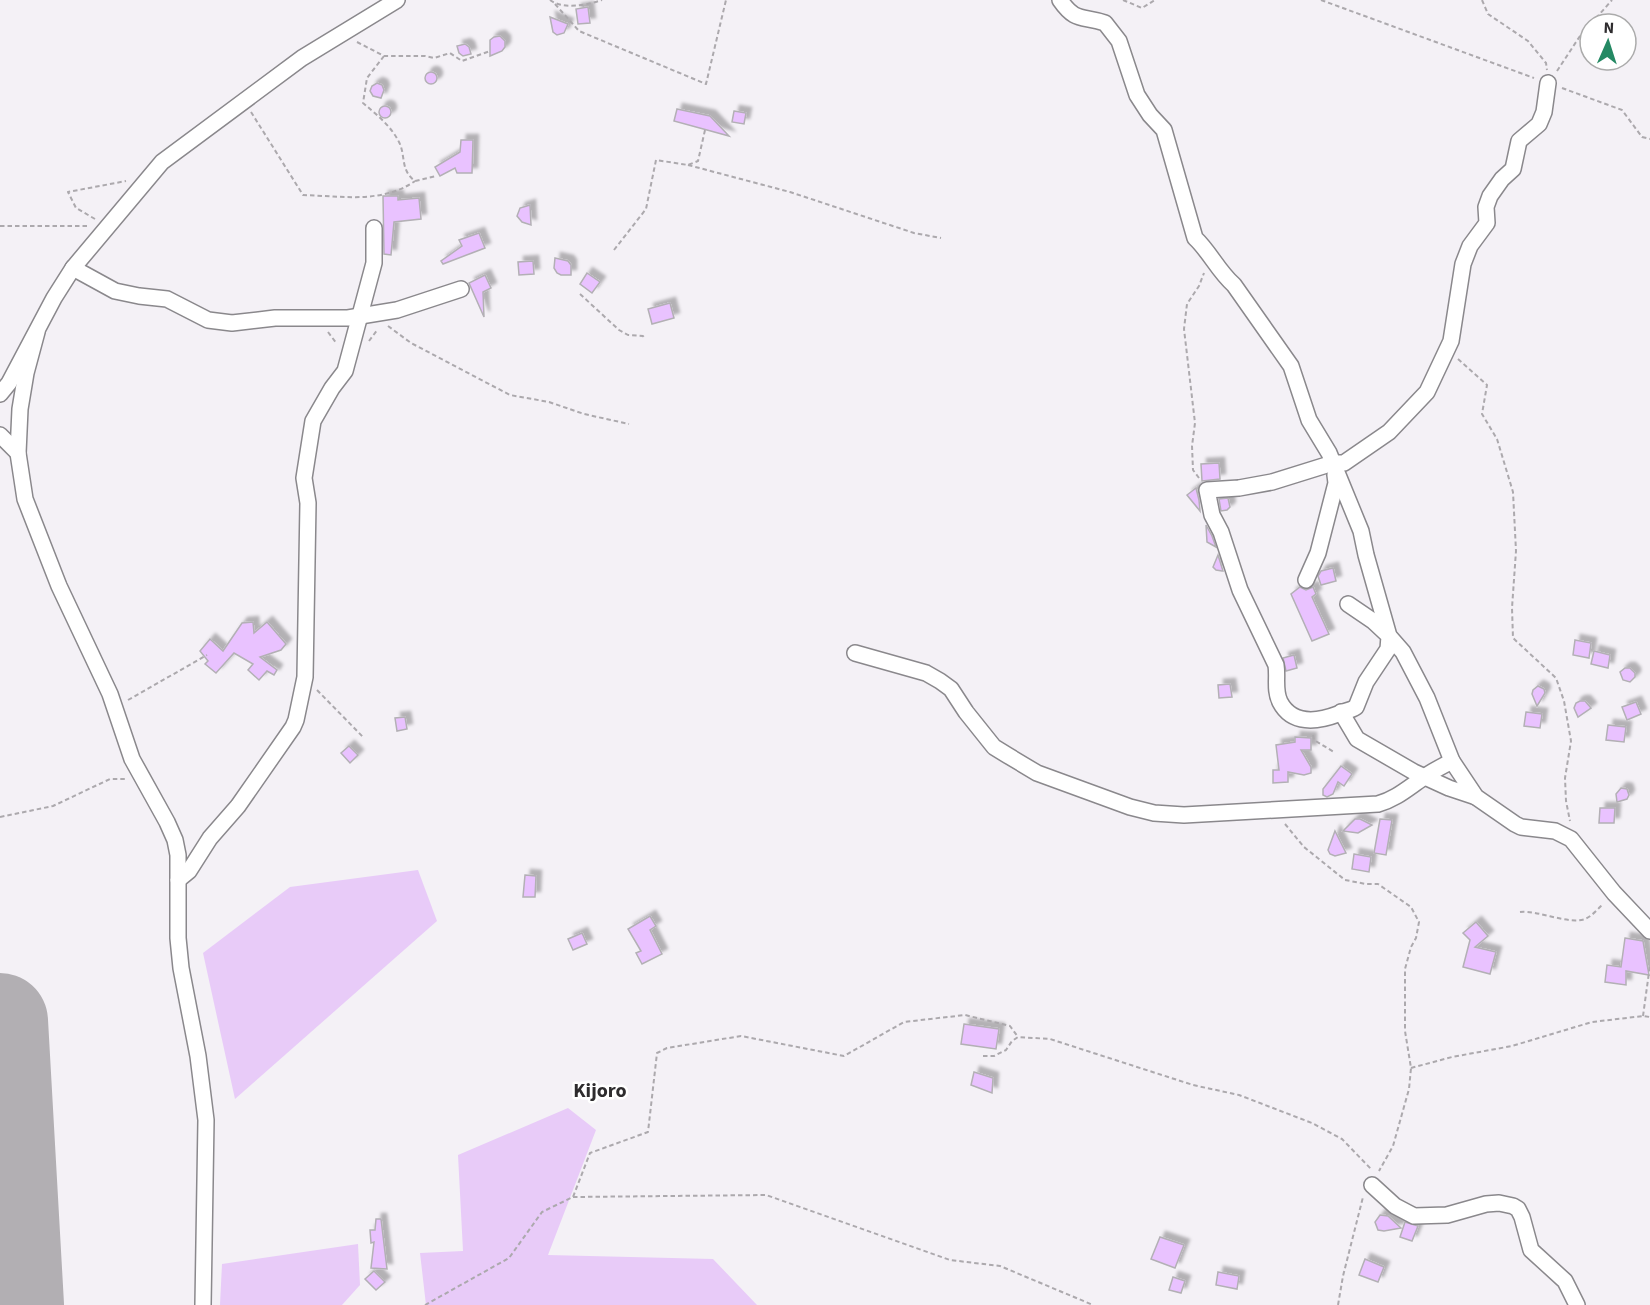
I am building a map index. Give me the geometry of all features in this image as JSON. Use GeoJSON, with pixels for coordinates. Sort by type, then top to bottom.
{"type":"FeatureCollection","features":[{"type":"Feature","properties":{"kind":"street"},"geometry":{"type":"LineString","coordinates":[[0,394],[9,383],[54,298],[73,268],[171,155],[302,58],[398,0]]}},
{"type":"Feature","properties":{"kind":"street"},"geometry":{"type":"LineString","coordinates":[[1060,0],[1079,18],[1105,23],[1119,41],[1137,95],[1150,115],[1164,130],[1195,238],[1220,271],[1234,285],[1291,366],[1310,420],[1329,453],[1333,463],[1361,531],[1389,636],[1388,649],[1366,682],[1356,707],[1310,721],[1295,717],[1280,701],[1275,677],[1276,665],[1240,590],[1221,532],[1212,515],[1207,490],[1239,488],[1272,482],[1333,463],[1344,463],[1389,432],[1427,392],[1450,340],[1463,264],[1470,246],[1487,223],[1486,207],[1490,196],[1502,179],[1513,169],[1519,141],[1539,124],[1542,118],[1548,83]]}},
{"type":"Feature","properties":{"kind":"street"},"geometry":{"type":"LineString","coordinates":[[178,880],[196,862],[210,838],[238,806],[293,728],[300,710],[305,677],[308,503],[304,478],[305,465],[315,416],[345,371],[374,263],[374,228]]}},
{"type":"Feature","properties":{"kind":"street"},"geometry":{"type":"LineString","coordinates":[[73,268],[115,291],[167,299],[208,320],[232,324],[275,318],[359,316],[397,310],[461,289]]}},
{"type":"Feature","properties":{"kind":"street"},"geometry":{"type":"LineString","coordinates":[[37,332],[24,382],[20,409],[18,453],[26,500],[59,586],[114,706],[132,759],[175,840],[178,855],[178,938],[181,968],[198,1056],[206,1120],[203,1305]]}},
{"type":"Feature","properties":{"kind":"street"},"geometry":{"type":"LineString","coordinates":[[0,435],[18,453]]}},
{"type":"Feature","properties":{"kind":"street"},"geometry":{"type":"LineString","coordinates":[[1306,580],[1318,553],[1334,492],[1333,463]]}},
{"type":"Feature","properties":{"kind":"street"},"geometry":{"type":"LineString","coordinates":[[1348,604],[1373,621],[1403,652],[1427,698],[1452,761],[1476,796]]}},
{"type":"Feature","properties":{"kind":"street"},"geometry":{"type":"LineString","coordinates":[[855,653],[926,673],[940,681],[951,689],[994,747],[1037,773],[1154,813],[1197,814],[1378,804],[1402,794],[1452,761]]}},
{"type":"Feature","properties":{"kind":"street"},"geometry":{"type":"LineString","coordinates":[[1341,712],[1358,740],[1382,755],[1449,789],[1476,796],[1521,827],[1555,831],[1571,839],[1614,893],[1650,931]]}},
{"type":"Feature","properties":{"kind":"street"},"geometry":{"type":"LineString","coordinates":[[1372,1185],[1395,1206],[1414,1216],[1446,1215],[1486,1204],[1499,1203],[1513,1206],[1518,1209],[1522,1217],[1531,1250],[1565,1281],[1576,1305]]}},
{"type":"Feature","properties":{"kind":"path"},"geometry":{"type":"LineString","coordinates":[[550,0],[579,31],[706,84],[726,0]]}},
{"type":"Feature","properties":{"kind":"path"},"geometry":{"type":"LineString","coordinates":[[555,4],[586,5],[602,0]]}},
{"type":"Feature","properties":{"kind":"path"},"geometry":{"type":"LineString","coordinates":[[1123,0],[1142,8],[1155,0]]}},
{"type":"Feature","properties":{"kind":"path"},"geometry":{"type":"LineString","coordinates":[[1321,0],[1622,110],[1642,137],[1650,139]]}},
{"type":"Feature","properties":{"kind":"path"},"geometry":{"type":"LineString","coordinates":[[1482,0],[1488,14],[1528,41],[1546,63],[1548,83]]}},
{"type":"Feature","properties":{"kind":"path"},"geometry":{"type":"LineString","coordinates":[[1601,12],[1612,0]]}},
{"type":"Feature","properties":{"kind":"path"},"geometry":{"type":"LineString","coordinates":[[347,30],[359,44],[384,56],[434,58],[450,53],[462,62],[490,51]]}},
{"type":"Feature","properties":{"kind":"path"},"geometry":{"type":"LineString","coordinates":[[1548,83],[1578,39]]}},
{"type":"Feature","properties":{"kind":"path"},"geometry":{"type":"LineString","coordinates":[[384,56],[367,78],[363,103],[392,130],[400,144],[407,174],[415,181]]}},
{"type":"Feature","properties":{"kind":"path"},"geometry":{"type":"LineString","coordinates":[[244,101],[303,195],[371,198],[405,188],[415,181],[436,176]]}},
{"type":"Feature","properties":{"kind":"path"},"geometry":{"type":"LineString","coordinates":[[688,165],[698,161],[705,130]]}},
{"type":"Feature","properties":{"kind":"path"},"geometry":{"type":"LineString","coordinates":[[614,250],[646,208],[656,160],[688,165],[790,192],[914,233],[941,238]]}},
{"type":"Feature","properties":{"kind":"path"},"geometry":{"type":"LineString","coordinates":[[109,226],[76,208],[68,192],[133,179],[147,180]]}},
{"type":"Feature","properties":{"kind":"path"},"geometry":{"type":"LineString","coordinates":[[0,226],[109,226]]}},
{"type":"Feature","properties":{"kind":"path"},"geometry":{"type":"LineString","coordinates":[[1204,267],[1204,275],[1187,304],[1185,329],[1195,423],[1192,446],[1193,470],[1207,490]]}},
{"type":"Feature","properties":{"kind":"path"},"geometry":{"type":"LineString","coordinates":[[580,294],[619,330],[628,335],[643,336],[645,339]]}},
{"type":"Feature","properties":{"kind":"path"},"geometry":{"type":"LineString","coordinates":[[313,318],[348,357]]}},
{"type":"Feature","properties":{"kind":"path"},"geometry":{"type":"LineString","coordinates":[[370,341],[383,322],[411,343],[510,395],[559,405],[584,414],[629,424]]}},
{"type":"Feature","properties":{"kind":"path"},"geometry":{"type":"LineString","coordinates":[[1450,340],[1459,361],[1487,385],[1482,414],[1497,439],[1513,492],[1516,550],[1512,608],[1513,638],[1556,678],[1564,701],[1571,741],[1565,778],[1571,839]]}},
{"type":"Feature","properties":{"kind":"path"},"geometry":{"type":"LineString","coordinates":[[114,706],[136,696],[207,655]]}},
{"type":"Feature","properties":{"kind":"path"},"geometry":{"type":"LineString","coordinates":[[305,677],[363,737]]}},
{"type":"Feature","properties":{"kind":"path"},"geometry":{"type":"LineString","coordinates":[[1310,721],[1314,740],[1334,752]]}},
{"type":"Feature","properties":{"kind":"path"},"geometry":{"type":"LineString","coordinates":[[0,817],[53,806],[110,779],[143,779]]}},
{"type":"Feature","properties":{"kind":"path"},"geometry":{"type":"LineString","coordinates":[[1274,810],[1304,847],[1345,880],[1378,884],[1411,907],[1419,922],[1405,969],[1405,1030],[1411,1068],[1409,1089],[1393,1146],[1363,1198],[1338,1305]]}},
{"type":"Feature","properties":{"kind":"path"},"geometry":{"type":"LineString","coordinates":[[1520,912],[1531,911],[1585,919],[1614,893]]}},
{"type":"Feature","properties":{"kind":"path"},"geometry":{"type":"LineString","coordinates":[[1643,1016],[1650,965]]}},
{"type":"Feature","properties":{"kind":"path"},"geometry":{"type":"LineString","coordinates":[[573,1197],[591,1153],[648,1132],[657,1053],[666,1048],[741,1036],[844,1056],[904,1022],[965,1015],[1010,1026],[1018,1037]]}},
{"type":"Feature","properties":{"kind":"path"},"geometry":{"type":"LineString","coordinates":[[1411,1068],[1452,1057],[1512,1046],[1592,1022],[1650,1017]]}},
{"type":"Feature","properties":{"kind":"path"},"geometry":{"type":"LineString","coordinates":[[983,1056],[994,1056],[1006,1050],[1018,1037],[1050,1039],[1167,1077],[1239,1095],[1312,1123],[1342,1139],[1372,1169],[1372,1185]]}},
{"type":"Feature","properties":{"kind":"path"},"geometry":{"type":"LineString","coordinates":[[425,1305],[508,1258],[542,1212],[573,1197],[766,1195],[950,1260],[1000,1266],[1093,1305]]}},
{"type":"Feature","properties":{"kind":"shaded area"},"geometry":{"type":"Polygon","coordinates":[[[418,870],[437,921],[235,1099],[203,953],[290,887],[418,870]]]}},
{"type":"Feature","properties":{"kind":"shaded area"},"geometry":{"type":"Polygon","coordinates":[[[568,1108],[596,1130],[548,1255],[713,1259],[757,1305],[426,1305],[420,1253],[463,1251],[458,1155],[568,1108]]]}},
{"type":"Feature","properties":{"kind":"shaded area"},"geometry":{"type":"Polygon","coordinates":[[[358,1244],[360,1285],[342,1305],[220,1305],[222,1264],[358,1244]]]}},
{"type":"Feature","properties":{"kind":"building"},"geometry":{"type":"Polygon","coordinates":[[[588,7],[590,23],[578,24],[576,9],[588,7]]]}},
{"type":"Feature","properties":{"kind":"building"},"geometry":{"type":"Polygon","coordinates":[[[550,17],[568,24],[564,33],[557,35],[553,32],[550,17]]]}},
{"type":"Feature","properties":{"kind":"building"},"geometry":{"type":"Polygon","coordinates":[[[500,36],[505,41],[505,47],[502,51],[490,56],[490,40],[500,36]]]}},
{"type":"Feature","properties":{"kind":"building"},"geometry":{"type":"Polygon","coordinates":[[[465,44],[469,47],[471,54],[463,56],[459,53],[457,46],[465,44]]]}},
{"type":"Feature","properties":{"kind":"building"},"geometry":{"type":"Polygon","coordinates":[[[433,72],[437,78],[433,84],[429,84],[425,76],[433,72]]]}},
{"type":"Feature","properties":{"kind":"building"},"geometry":{"type":"Polygon","coordinates":[[[377,83],[382,85],[384,90],[381,98],[373,96],[370,91],[377,83]]]}},
{"type":"Feature","properties":{"kind":"building"},"geometry":{"type":"Polygon","coordinates":[[[387,106],[390,107],[390,117],[383,118],[380,117],[379,110],[380,107],[387,106]]]}},
{"type":"Feature","properties":{"kind":"building"},"geometry":{"type":"Polygon","coordinates":[[[677,109],[710,116],[729,136],[674,121],[677,109]]]}},
{"type":"Feature","properties":{"kind":"building"},"geometry":{"type":"Polygon","coordinates":[[[734,111],[746,113],[744,124],[732,122],[734,111]]]}},
{"type":"Feature","properties":{"kind":"building"},"geometry":{"type":"Polygon","coordinates":[[[461,140],[473,140],[472,173],[457,173],[455,168],[440,176],[435,167],[460,152],[461,140]]]}},
{"type":"Feature","properties":{"kind":"building"},"geometry":{"type":"Polygon","coordinates":[[[383,196],[398,196],[398,200],[419,198],[421,219],[394,222],[391,255],[384,254],[383,196]]]}},
{"type":"Feature","properties":{"kind":"building"},"geometry":{"type":"Polygon","coordinates":[[[530,205],[531,225],[522,222],[517,216],[520,208],[530,205]]]}},
{"type":"Feature","properties":{"kind":"building"},"geometry":{"type":"Polygon","coordinates":[[[479,233],[485,248],[443,264],[441,261],[462,246],[459,240],[479,233]]]}},
{"type":"Feature","properties":{"kind":"building"},"geometry":{"type":"Polygon","coordinates":[[[555,258],[568,261],[571,265],[571,275],[557,273],[554,268],[555,258]]]}},
{"type":"Feature","properties":{"kind":"building"},"geometry":{"type":"Polygon","coordinates":[[[533,261],[534,274],[519,275],[518,262],[533,261]]]}},
{"type":"Feature","properties":{"kind":"building"},"geometry":{"type":"Polygon","coordinates":[[[587,273],[600,282],[592,293],[580,284],[587,273]]]}},
{"type":"Feature","properties":{"kind":"building"},"geometry":{"type":"Polygon","coordinates":[[[485,275],[491,288],[483,292],[484,317],[469,283],[485,275]]]}},
{"type":"Feature","properties":{"kind":"building"},"geometry":{"type":"Polygon","coordinates":[[[670,303],[674,318],[652,324],[648,309],[670,303]]]}},
{"type":"Feature","properties":{"kind":"building"},"geometry":{"type":"Polygon","coordinates":[[[1219,463],[1220,479],[1202,481],[1201,464],[1219,463]]]}},
{"type":"Feature","properties":{"kind":"building"},"geometry":{"type":"Polygon","coordinates":[[[1196,488],[1199,500],[1200,511],[1187,495],[1196,488]]]}},
{"type":"Feature","properties":{"kind":"building"},"geometry":{"type":"Polygon","coordinates":[[[1228,498],[1230,507],[1221,511],[1219,499],[1228,498]]]}},
{"type":"Feature","properties":{"kind":"building"},"geometry":{"type":"Polygon","coordinates":[[[1206,525],[1212,536],[1216,547],[1207,542],[1206,525]]]}},
{"type":"Feature","properties":{"kind":"building"},"geometry":{"type":"Polygon","coordinates":[[[1218,555],[1223,571],[1213,567],[1218,555]]]}},
{"type":"Feature","properties":{"kind":"building"},"geometry":{"type":"Polygon","coordinates":[[[1333,568],[1336,581],[1321,585],[1318,576],[1321,571],[1333,568]]]}},
{"type":"Feature","properties":{"kind":"building"},"geometry":{"type":"Polygon","coordinates":[[[1300,587],[1306,590],[1313,587],[1316,594],[1312,597],[1329,634],[1312,641],[1291,594],[1300,587]]]}},
{"type":"Feature","properties":{"kind":"building"},"geometry":{"type":"Polygon","coordinates":[[[253,622],[254,633],[267,622],[286,644],[281,650],[260,657],[277,670],[274,675],[267,671],[259,680],[248,670],[253,664],[234,653],[216,673],[205,664],[208,661],[200,651],[210,639],[223,651],[242,623],[253,622]]]}},
{"type":"Feature","properties":{"kind":"building"},"geometry":{"type":"Polygon","coordinates":[[[1575,640],[1591,643],[1589,658],[1573,655],[1575,640]]]}},
{"type":"Feature","properties":{"kind":"building"},"geometry":{"type":"Polygon","coordinates":[[[1594,651],[1610,655],[1608,668],[1591,664],[1594,651]]]}},
{"type":"Feature","properties":{"kind":"building"},"geometry":{"type":"Polygon","coordinates":[[[1294,655],[1297,668],[1286,671],[1283,658],[1294,655]]]}},
{"type":"Feature","properties":{"kind":"building"},"geometry":{"type":"Polygon","coordinates":[[[1625,668],[1630,668],[1635,673],[1635,677],[1630,682],[1623,680],[1620,672],[1625,668]]]}},
{"type":"Feature","properties":{"kind":"building"},"geometry":{"type":"Polygon","coordinates":[[[1230,684],[1232,697],[1219,698],[1218,685],[1230,684]]]}},
{"type":"Feature","properties":{"kind":"building"},"geometry":{"type":"Polygon","coordinates":[[[1538,686],[1544,689],[1545,693],[1537,706],[1532,694],[1538,686]]]}},
{"type":"Feature","properties":{"kind":"building"},"geometry":{"type":"Polygon","coordinates":[[[1580,701],[1585,701],[1591,708],[1578,717],[1574,708],[1580,701]]]}},
{"type":"Feature","properties":{"kind":"building"},"geometry":{"type":"Polygon","coordinates":[[[1636,702],[1641,714],[1627,720],[1622,707],[1636,702]]]}},
{"type":"Feature","properties":{"kind":"building"},"geometry":{"type":"Polygon","coordinates":[[[1526,712],[1542,714],[1540,728],[1524,726],[1526,712]]]}},
{"type":"Feature","properties":{"kind":"building"},"geometry":{"type":"Polygon","coordinates":[[[405,717],[407,729],[397,731],[395,718],[405,717]]]}},
{"type":"Feature","properties":{"kind":"building"},"geometry":{"type":"Polygon","coordinates":[[[1608,725],[1626,727],[1624,742],[1606,740],[1608,725]]]}},
{"type":"Feature","properties":{"kind":"building"},"geometry":{"type":"Polygon","coordinates":[[[1295,737],[1311,738],[1311,750],[1301,750],[1311,767],[1311,773],[1304,775],[1288,772],[1288,782],[1273,783],[1273,770],[1279,770],[1276,745],[1295,742],[1295,737]]]}},
{"type":"Feature","properties":{"kind":"building"},"geometry":{"type":"Polygon","coordinates":[[[349,746],[358,755],[350,763],[341,753],[349,746]]]}},
{"type":"Feature","properties":{"kind":"building"},"geometry":{"type":"Polygon","coordinates":[[[1341,766],[1352,774],[1344,786],[1338,782],[1333,794],[1327,797],[1323,795],[1323,789],[1341,766]]]}},
{"type":"Feature","properties":{"kind":"building"},"geometry":{"type":"Polygon","coordinates":[[[1621,788],[1627,789],[1629,795],[1627,799],[1617,802],[1616,794],[1621,788]]]}},
{"type":"Feature","properties":{"kind":"building"},"geometry":{"type":"Polygon","coordinates":[[[1600,808],[1615,808],[1614,823],[1599,823],[1600,808]]]}},
{"type":"Feature","properties":{"kind":"building"},"geometry":{"type":"Polygon","coordinates":[[[1355,819],[1372,825],[1358,833],[1343,831],[1355,819]]]}},
{"type":"Feature","properties":{"kind":"building"},"geometry":{"type":"Polygon","coordinates":[[[1380,819],[1392,820],[1386,855],[1374,853],[1380,819]]]}},
{"type":"Feature","properties":{"kind":"building"},"geometry":{"type":"Polygon","coordinates":[[[1335,831],[1346,853],[1335,856],[1328,850],[1335,831]]]}},
{"type":"Feature","properties":{"kind":"building"},"geometry":{"type":"Polygon","coordinates":[[[1354,854],[1371,857],[1369,872],[1352,869],[1354,854]]]}},
{"type":"Feature","properties":{"kind":"building"},"geometry":{"type":"Polygon","coordinates":[[[525,875],[536,876],[535,897],[523,897],[525,875]]]}},
{"type":"Feature","properties":{"kind":"building"},"geometry":{"type":"Polygon","coordinates":[[[650,916],[656,926],[650,930],[662,954],[642,964],[636,953],[641,951],[628,929],[650,916]]]}},
{"type":"Feature","properties":{"kind":"building"},"geometry":{"type":"Polygon","coordinates":[[[1476,922],[1488,936],[1475,947],[1496,952],[1490,974],[1463,967],[1470,940],[1463,933],[1476,922]]]}},
{"type":"Feature","properties":{"kind":"building"},"geometry":{"type":"Polygon","coordinates":[[[582,933],[587,944],[573,950],[568,939],[582,933]]]}},
{"type":"Feature","properties":{"kind":"building"},"geometry":{"type":"Polygon","coordinates":[[[1625,938],[1643,941],[1649,975],[1626,971],[1626,985],[1605,982],[1607,965],[1621,967],[1625,938]]]}},
{"type":"Feature","properties":{"kind":"building"},"geometry":{"type":"Polygon","coordinates":[[[964,1024],[999,1029],[996,1049],[961,1044],[964,1024]]]}},
{"type":"Feature","properties":{"kind":"building"},"geometry":{"type":"Polygon","coordinates":[[[974,1072],[993,1078],[992,1093],[971,1085],[974,1072]]]}},
{"type":"Feature","properties":{"kind":"building"},"geometry":{"type":"Polygon","coordinates":[[[1380,1215],[1388,1216],[1401,1228],[1378,1230],[1375,1222],[1380,1215]]]}},
{"type":"Feature","properties":{"kind":"building"},"geometry":{"type":"Polygon","coordinates":[[[376,1219],[381,1219],[387,1269],[371,1268],[374,1242],[371,1243],[370,1230],[375,1230],[376,1219]]]}},
{"type":"Feature","properties":{"kind":"building"},"geometry":{"type":"Polygon","coordinates":[[[1405,1222],[1418,1226],[1412,1241],[1400,1237],[1405,1222]]]}},
{"type":"Feature","properties":{"kind":"building"},"geometry":{"type":"Polygon","coordinates":[[[1160,1237],[1184,1245],[1175,1268],[1151,1259],[1160,1237]]]}},
{"type":"Feature","properties":{"kind":"building"},"geometry":{"type":"Polygon","coordinates":[[[1365,1259],[1384,1267],[1378,1282],[1359,1275],[1365,1259]]]}},
{"type":"Feature","properties":{"kind":"building"},"geometry":{"type":"Polygon","coordinates":[[[374,1271],[385,1282],[376,1290],[365,1279],[374,1271]]]}},
{"type":"Feature","properties":{"kind":"building"},"geometry":{"type":"Polygon","coordinates":[[[1218,1272],[1239,1276],[1237,1289],[1216,1285],[1218,1272]]]}},
{"type":"Feature","properties":{"kind":"building"},"geometry":{"type":"Polygon","coordinates":[[[1173,1277],[1185,1281],[1181,1293],[1169,1290],[1173,1277]]]}},
{"type":"Feature","properties":{"kind":"runway"},"geometry":{"type":"LineString","coordinates":[[0,1021],[16,1305]]}},
{"type":"Feature","properties":{"kind":"district","name":"Kijoro"},"geometry":{"type":"Point","coordinates":[600,1091]}}]}
